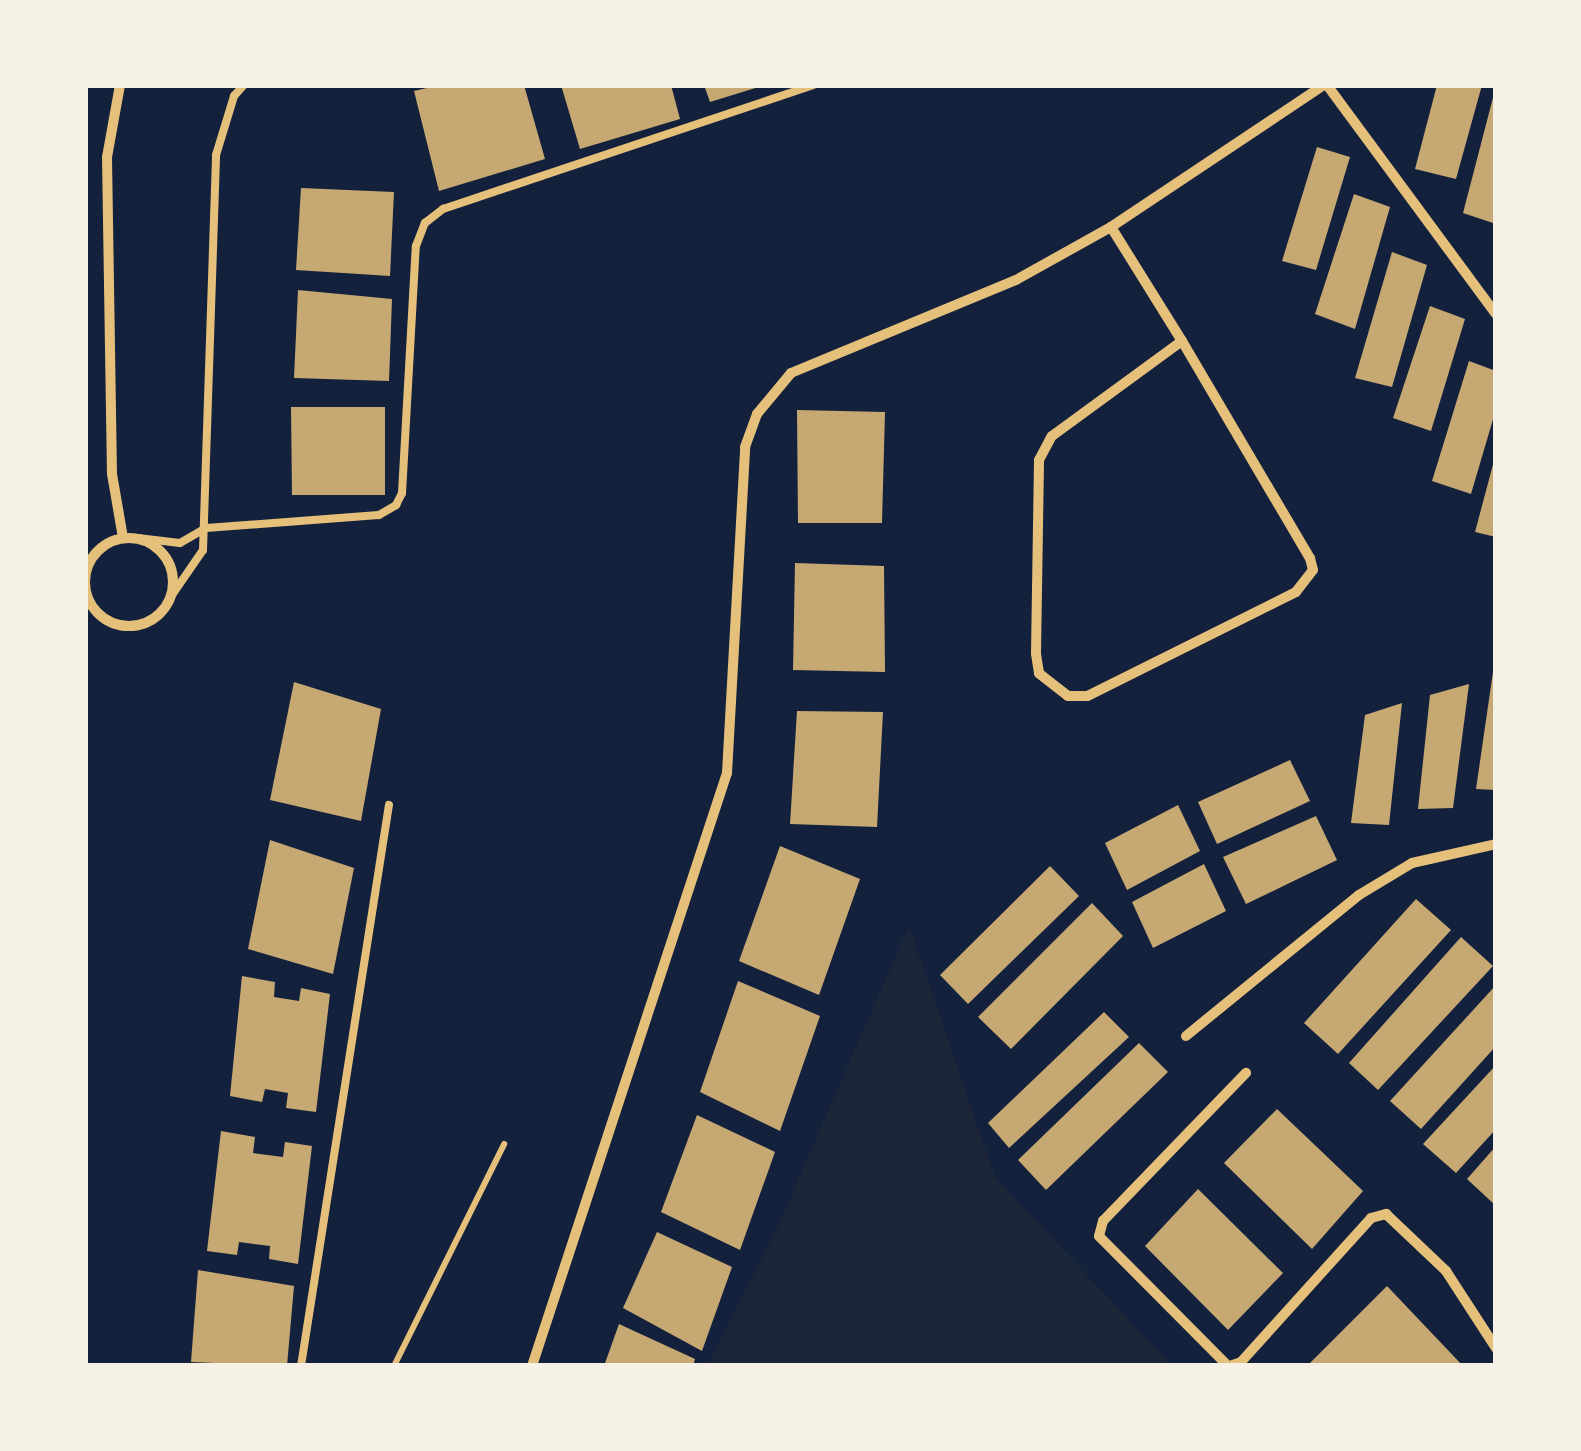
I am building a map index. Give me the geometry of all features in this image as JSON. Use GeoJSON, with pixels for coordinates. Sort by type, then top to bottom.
{"type":"FeatureCollection","features":[{"type":"Feature","properties":{"kind":"street"},"geometry":{"type":"LineString","coordinates":[[120,85],[107,156],[112,474],[123,538]]}},
{"type":"Feature","properties":{"kind":"street"},"geometry":{"type":"LineString","coordinates":[[532,1366],[726,772],[745,447],[757,414],[774,388],[818,357],[1016,280],[1111,226],[1326,85],[1496,314]]}},
{"type":"Feature","properties":{"kind":"street"},"geometry":{"type":"LineString","coordinates":[[1111,226],[1182,341],[1310,558],[1310,581],[1088,696],[1068,696],[1039,672],[1036,653],[1038,460],[1052,436],[1182,341]]}},
{"type":"Feature","properties":{"kind":"street"},"geometry":{"type":"LineString","coordinates":[[138,538],[164,554],[171,568],[170,598],[162,612],[136,626],[107,620],[87,596],[88,566],[108,542],[138,538]]}},
{"type":"Feature","properties":{"kind":"street"},"geometry":{"type":"LineString","coordinates":[[1186,1036],[1359,895],[1412,863],[1496,844]]}},
{"type":"Feature","properties":{"kind":"street"},"geometry":{"type":"LineString","coordinates":[[1246,1073],[1103,1222],[1099,1236],[1229,1366],[1241,1362],[1371,1218],[1386,1214],[1446,1271],[1496,1348]]}},
{"type":"Feature","properties":{"kind":"lane"},"geometry":{"type":"LineString","coordinates":[[170,598],[198,564],[206,528],[216,154],[234,96],[244,85]]}},
{"type":"Feature","properties":{"kind":"lane"},"geometry":{"type":"LineString","coordinates":[[138,538],[180,543],[206,528],[380,515],[396,504],[402,493],[416,246],[425,224],[443,209],[812,85]]}},
{"type":"Feature","properties":{"kind":"lane"},"geometry":{"type":"LineString","coordinates":[[301,1366],[390,805]]}},
{"type":"Feature","properties":{"kind":"path"},"geometry":{"type":"LineString","coordinates":[[394,1366],[504,1144]]}},
{"type":"Feature","properties":{"kind":"shaded area"},"geometry":{"type":"Polygon","coordinates":[[[909,926],[995,1177],[1172,1366],[707,1366],[778,1226],[909,926]]]}},
{"type":"Feature","properties":{"kind":"building"},"geometry":{"type":"Polygon","coordinates":[[[440,85],[524,85],[545,159],[439,191],[414,91],[440,85]]]}},
{"type":"Feature","properties":{"kind":"building"},"geometry":{"type":"Polygon","coordinates":[[[561,85],[671,85],[680,119],[580,149],[561,85]]]}},
{"type":"Feature","properties":{"kind":"building"},"geometry":{"type":"Polygon","coordinates":[[[704,85],[762,85],[762,86],[710,102],[704,85]]]}},
{"type":"Feature","properties":{"kind":"building"},"geometry":{"type":"Polygon","coordinates":[[[1437,85],[1482,85],[1456,179],[1415,169],[1437,85]]]}},
{"type":"Feature","properties":{"kind":"building"},"geometry":{"type":"Polygon","coordinates":[[[1496,90],[1496,224],[1463,213],[1496,90]]]}},
{"type":"Feature","properties":{"kind":"building"},"geometry":{"type":"Polygon","coordinates":[[[1317,147],[1350,157],[1316,270],[1282,261],[1317,147]]]}},
{"type":"Feature","properties":{"kind":"building"},"geometry":{"type":"Polygon","coordinates":[[[301,188],[394,192],[390,276],[296,270],[301,188]]]}},
{"type":"Feature","properties":{"kind":"building"},"geometry":{"type":"Polygon","coordinates":[[[1354,194],[1390,207],[1355,329],[1315,314],[1354,194]]]}},
{"type":"Feature","properties":{"kind":"building"},"geometry":{"type":"Polygon","coordinates":[[[1392,252],[1427,265],[1392,387],[1355,378],[1392,252]]]}},
{"type":"Feature","properties":{"kind":"building"},"geometry":{"type":"Polygon","coordinates":[[[298,290],[392,299],[389,381],[294,378],[298,290]]]}},
{"type":"Feature","properties":{"kind":"building"},"geometry":{"type":"Polygon","coordinates":[[[1430,306],[1465,319],[1431,431],[1393,418],[1430,306]]]}},
{"type":"Feature","properties":{"kind":"building"},"geometry":{"type":"Polygon","coordinates":[[[1469,361],[1496,371],[1496,409],[1471,494],[1432,481],[1469,361]]]}},
{"type":"Feature","properties":{"kind":"building"},"geometry":{"type":"Polygon","coordinates":[[[291,407],[385,407],[385,495],[292,495],[291,407]]]}},
{"type":"Feature","properties":{"kind":"building"},"geometry":{"type":"Polygon","coordinates":[[[797,410],[885,412],[882,523],[798,523],[797,410]]]}},
{"type":"Feature","properties":{"kind":"building"},"geometry":{"type":"Polygon","coordinates":[[[1496,457],[1496,537],[1475,532],[1496,457]]]}},
{"type":"Feature","properties":{"kind":"building"},"geometry":{"type":"Polygon","coordinates":[[[795,563],[884,566],[885,672],[793,670],[795,563]]]}},
{"type":"Feature","properties":{"kind":"building"},"geometry":{"type":"Polygon","coordinates":[[[1494,665],[1496,790],[1476,789],[1494,665]]]}},
{"type":"Feature","properties":{"kind":"building"},"geometry":{"type":"Polygon","coordinates":[[[294,682],[381,709],[361,821],[270,800],[294,682]]]}},
{"type":"Feature","properties":{"kind":"building"},"geometry":{"type":"Polygon","coordinates":[[[1469,684],[1453,808],[1418,809],[1430,695],[1469,684]]]}},
{"type":"Feature","properties":{"kind":"building"},"geometry":{"type":"Polygon","coordinates":[[[1402,703],[1389,825],[1351,823],[1365,715],[1402,703]]]}},
{"type":"Feature","properties":{"kind":"building"},"geometry":{"type":"Polygon","coordinates":[[[797,711],[883,712],[877,827],[790,824],[797,711]]]}},
{"type":"Feature","properties":{"kind":"building"},"geometry":{"type":"Polygon","coordinates":[[[1290,760],[1310,801],[1217,844],[1198,802],[1290,760]]]}},
{"type":"Feature","properties":{"kind":"building"},"geometry":{"type":"Polygon","coordinates":[[[1178,805],[1200,851],[1127,890],[1105,843],[1178,805]]]}},
{"type":"Feature","properties":{"kind":"building"},"geometry":{"type":"Polygon","coordinates":[[[1316,816],[1337,860],[1246,904],[1223,857],[1316,816]]]}},
{"type":"Feature","properties":{"kind":"building"},"geometry":{"type":"Polygon","coordinates":[[[270,840],[354,868],[333,974],[248,949],[270,840]]]}},
{"type":"Feature","properties":{"kind":"building"},"geometry":{"type":"Polygon","coordinates":[[[780,846],[860,879],[819,995],[739,961],[780,846]]]}},
{"type":"Feature","properties":{"kind":"building"},"geometry":{"type":"Polygon","coordinates":[[[1204,864],[1226,911],[1153,948],[1132,902],[1204,864]]]}},
{"type":"Feature","properties":{"kind":"building"},"geometry":{"type":"Polygon","coordinates":[[[1050,866],[1079,896],[968,1004],[940,975],[1050,866]]]}},
{"type":"Feature","properties":{"kind":"building"},"geometry":{"type":"Polygon","coordinates":[[[1416,899],[1451,930],[1338,1054],[1304,1023],[1416,899]]]}},
{"type":"Feature","properties":{"kind":"building"},"geometry":{"type":"Polygon","coordinates":[[[1092,903],[1123,936],[1011,1049],[978,1017],[1092,903]]]}},
{"type":"Feature","properties":{"kind":"building"},"geometry":{"type":"Polygon","coordinates":[[[1461,937],[1493,966],[1378,1090],[1349,1063],[1461,937]]]}},
{"type":"Feature","properties":{"kind":"building"},"geometry":{"type":"Polygon","coordinates":[[[242,976],[275,982],[274,997],[299,1001],[301,988],[330,994],[316,1112],[286,1108],[288,1093],[265,1089],[262,1102],[230,1096],[242,976]]]}},
{"type":"Feature","properties":{"kind":"building"},"geometry":{"type":"Polygon","coordinates":[[[738,981],[820,1016],[780,1131],[700,1092],[738,981]]]}},
{"type":"Feature","properties":{"kind":"building"},"geometry":{"type":"Polygon","coordinates":[[[1496,985],[1496,1046],[1421,1129],[1390,1101],[1496,985]]]}},
{"type":"Feature","properties":{"kind":"building"},"geometry":{"type":"Polygon","coordinates":[[[1104,1012],[1129,1037],[1009,1148],[988,1123],[1104,1012]]]}},
{"type":"Feature","properties":{"kind":"building"},"geometry":{"type":"Polygon","coordinates":[[[1139,1043],[1168,1072],[1046,1190],[1018,1160],[1139,1043]]]}},
{"type":"Feature","properties":{"kind":"building"},"geometry":{"type":"Polygon","coordinates":[[[1496,1065],[1496,1129],[1456,1173],[1423,1144],[1496,1065]]]}},
{"type":"Feature","properties":{"kind":"building"},"geometry":{"type":"Polygon","coordinates":[[[1277,1109],[1363,1191],[1312,1249],[1224,1163],[1277,1109]]]}},
{"type":"Feature","properties":{"kind":"building"},"geometry":{"type":"Polygon","coordinates":[[[697,1115],[775,1152],[740,1250],[661,1212],[697,1115]]]}},
{"type":"Feature","properties":{"kind":"building"},"geometry":{"type":"Polygon","coordinates":[[[221,1131],[255,1137],[253,1153],[283,1157],[285,1142],[312,1146],[298,1264],[269,1259],[270,1246],[239,1242],[237,1255],[207,1251],[221,1131]]]}},
{"type":"Feature","properties":{"kind":"building"},"geometry":{"type":"Polygon","coordinates":[[[1496,1146],[1496,1206],[1467,1179],[1496,1146]]]}},
{"type":"Feature","properties":{"kind":"building"},"geometry":{"type":"Polygon","coordinates":[[[1198,1189],[1283,1273],[1228,1330],[1145,1246],[1198,1189]]]}},
{"type":"Feature","properties":{"kind":"building"},"geometry":{"type":"Polygon","coordinates":[[[657,1232],[732,1267],[702,1351],[623,1308],[657,1232]]]}},
{"type":"Feature","properties":{"kind":"building"},"geometry":{"type":"Polygon","coordinates":[[[198,1270],[294,1286],[287,1366],[191,1362],[198,1270]]]}},
{"type":"Feature","properties":{"kind":"building"},"geometry":{"type":"Polygon","coordinates":[[[1387,1286],[1463,1366],[1307,1366],[1387,1286]]]}},
{"type":"Feature","properties":{"kind":"building"},"geometry":{"type":"Polygon","coordinates":[[[619,1324],[695,1359],[693,1366],[604,1366],[619,1324]]]}}]}
